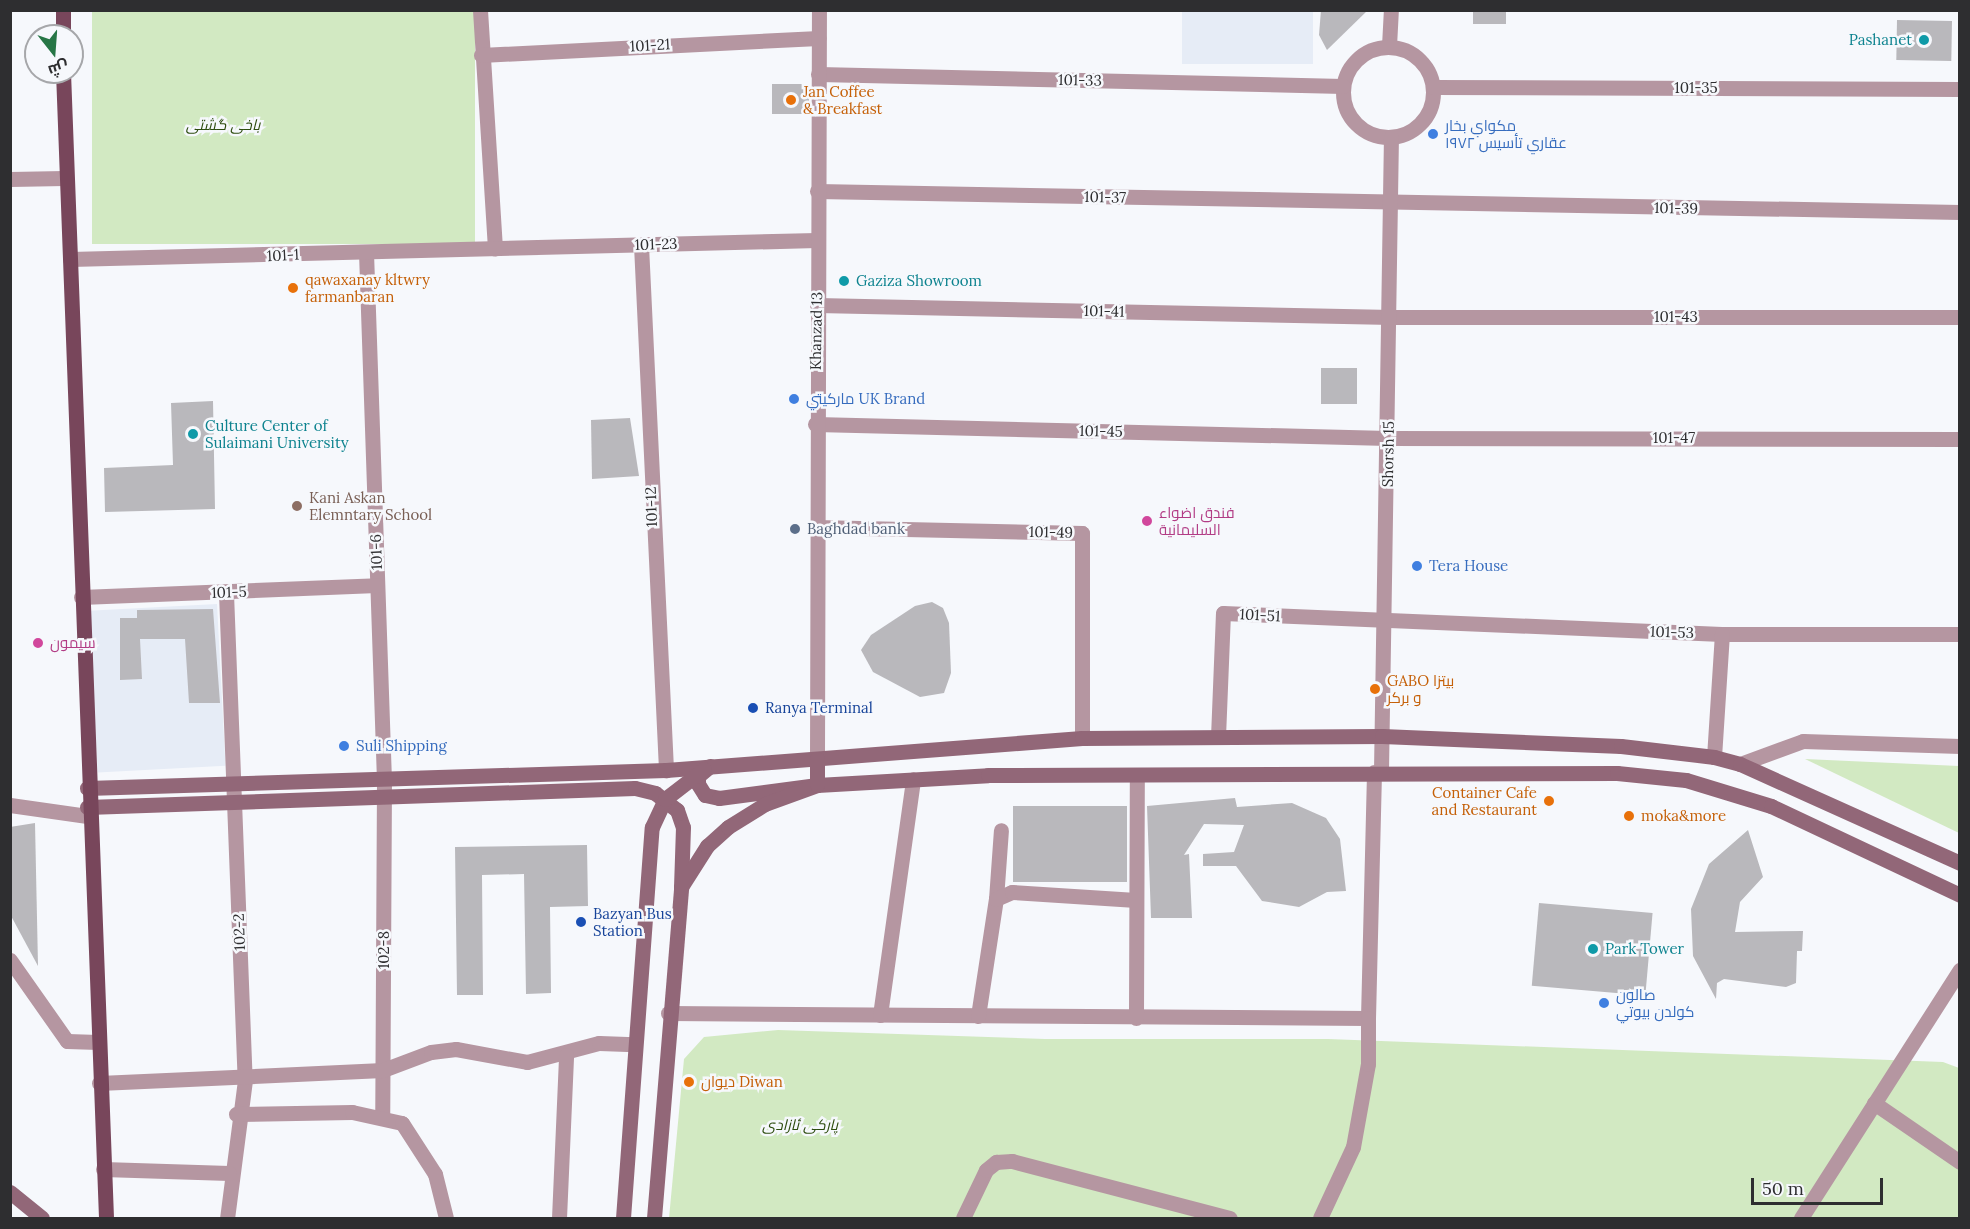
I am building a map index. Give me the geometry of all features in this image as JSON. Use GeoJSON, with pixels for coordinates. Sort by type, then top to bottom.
{"type":"FeatureCollection","features":[{"type":"Feature","properties":{"kind":"main road"},"geometry":{"type":"LineString","coordinates":[[63,84],[64,178],[70,259],[87,811],[106,1218]]}},
{"type":"Feature","properties":{"kind":"main road"},"geometry":{"type":"LineString","coordinates":[[87,811],[1082,738],[1382,736],[1621,746],[1714,757],[1740,764],[1959,863]]}},
{"type":"Feature","properties":{"kind":"main road"},"geometry":{"type":"LineString","coordinates":[[817,759],[817,785]]}},
{"type":"Feature","properties":{"kind":"main road"},"geometry":{"type":"LineString","coordinates":[[710,766],[698,776],[698,784],[712,797],[817,785],[913,779],[1377,771],[1617,772],[1686,780],[1771,806],[1959,895]]}},
{"type":"Feature","properties":{"kind":"main road"},"geometry":{"type":"LineString","coordinates":[[623,1218],[650,840],[665,799],[710,766]]}},
{"type":"Feature","properties":{"kind":"main road"},"geometry":{"type":"LineString","coordinates":[[87,788],[234,784],[384,788],[590,787],[635,788],[665,799],[683,827],[681,887],[668,1013],[654,1218]]}},
{"type":"Feature","properties":{"kind":"main road"},"geometry":{"type":"LineString","coordinates":[[681,887],[707,846],[728,827],[765,804],[817,785]]}},
{"type":"Feature","properties":{"kind":"main road"},"geometry":{"type":"LineString","coordinates":[[10,1192],[42,1218]]}},
{"type":"Feature","properties":{"kind":"street"},"geometry":{"type":"LineString","coordinates":[[480,10],[481,55],[495,249]]}},
{"type":"Feature","properties":{"kind":"street","name":"Khanzad 13"},"geometry":{"type":"LineString","coordinates":[[817,759],[815,424],[819,10]]}},
{"type":"Feature","properties":{"kind":"street"},"geometry":{"type":"LineString","coordinates":[[1389,46],[1391,10]]}},
{"type":"Feature","properties":{"kind":"street","name":"101-21"},"geometry":{"type":"LineString","coordinates":[[481,55],[819,38]]}},
{"type":"Feature","properties":{"kind":"street"},"geometry":{"type":"LineString","coordinates":[[1389,46],[1413,54],[1433,87],[1427,114],[1405,133],[1391,136],[1355,123],[1343,86],[1354,62],[1389,46]]}},
{"type":"Feature","properties":{"kind":"street","name":"101-33"},"geometry":{"type":"LineString","coordinates":[[818,74],[1343,86]]}},
{"type":"Feature","properties":{"kind":"street","name":"101-35"},"geometry":{"type":"LineString","coordinates":[[1433,87],[1959,89]]}},
{"type":"Feature","properties":{"kind":"street","name":"Shorsh 15"},"geometry":{"type":"LineString","coordinates":[[1320,1218],[1353,1147],[1368,1064],[1377,771],[1382,736],[1385,621],[1392,317],[1391,136]]}},
{"type":"Feature","properties":{"kind":"street"},"geometry":{"type":"LineString","coordinates":[[10,179],[64,178]]}},
{"type":"Feature","properties":{"kind":"street","name":"101-37"},"geometry":{"type":"LineString","coordinates":[[817,191],[1393,203]]}},
{"type":"Feature","properties":{"kind":"street","name":"101-39"},"geometry":{"type":"LineString","coordinates":[[1393,203],[1959,212]]}},
{"type":"Feature","properties":{"kind":"street","name":"101-23"},"geometry":{"type":"LineString","coordinates":[[495,249],[817,240]]}},
{"type":"Feature","properties":{"kind":"street","name":"101-12"},"geometry":{"type":"LineString","coordinates":[[641,245],[666,770]]}},
{"type":"Feature","properties":{"kind":"street","name":"101-1"},"geometry":{"type":"LineString","coordinates":[[70,259],[495,249]]}},
{"type":"Feature","properties":{"kind":"street","name":"101-6"},"geometry":{"type":"LineString","coordinates":[[366,252],[384,788]]}},
{"type":"Feature","properties":{"kind":"street","name":"101-41"},"geometry":{"type":"LineString","coordinates":[[817,305],[1392,317]]}},
{"type":"Feature","properties":{"kind":"street","name":"101-43"},"geometry":{"type":"LineString","coordinates":[[1392,317],[1959,317]]}},
{"type":"Feature","properties":{"kind":"street","name":"101-45"},"geometry":{"type":"LineString","coordinates":[[815,424],[1388,438]]}},
{"type":"Feature","properties":{"kind":"street","name":"101-47"},"geometry":{"type":"LineString","coordinates":[[1388,438],[1959,439]]}},
{"type":"Feature","properties":{"kind":"street","name":"101-49"},"geometry":{"type":"LineString","coordinates":[[815,527],[1082,533],[1082,738]]}},
{"type":"Feature","properties":{"kind":"street","name":"101-5"},"geometry":{"type":"LineString","coordinates":[[81,597],[226,593],[377,585]]}},
{"type":"Feature","properties":{"kind":"street","name":"102-2"},"geometry":{"type":"LineString","coordinates":[[226,593],[245,1080],[237,1114],[229,1173],[227,1218]]}},
{"type":"Feature","properties":{"kind":"street","name":"101-51"},"geometry":{"type":"LineString","coordinates":[[1218,737],[1223,613],[1385,621]]}},
{"type":"Feature","properties":{"kind":"street","name":"101-53"},"geometry":{"type":"LineString","coordinates":[[1385,621],[1722,634],[1959,634]]}},
{"type":"Feature","properties":{"kind":"street"},"geometry":{"type":"LineString","coordinates":[[1714,757],[1722,634]]}},
{"type":"Feature","properties":{"kind":"street"},"geometry":{"type":"LineString","coordinates":[[1740,764],[1803,741],[1959,747]]}},
{"type":"Feature","properties":{"kind":"street"},"geometry":{"type":"LineString","coordinates":[[1136,1018],[1137,775]]}},
{"type":"Feature","properties":{"kind":"street"},"geometry":{"type":"LineString","coordinates":[[880,1015],[913,779]]}},
{"type":"Feature","properties":{"kind":"street","name":"102-8"},"geometry":{"type":"LineString","coordinates":[[382,1118],[384,788]]}},
{"type":"Feature","properties":{"kind":"street"},"geometry":{"type":"LineString","coordinates":[[10,805],[87,811]]}},
{"type":"Feature","properties":{"kind":"street"},"geometry":{"type":"LineString","coordinates":[[978,1016],[996,899],[1001,830]]}},
{"type":"Feature","properties":{"kind":"street"},"geometry":{"type":"LineString","coordinates":[[996,899],[1012,892],[1136,900]]}},
{"type":"Feature","properties":{"kind":"street"},"geometry":{"type":"LineString","coordinates":[[10,960],[67,1041],[98,1042]]}},
{"type":"Feature","properties":{"kind":"street"},"geometry":{"type":"LineString","coordinates":[[1801,1218],[1959,969]]}},
{"type":"Feature","properties":{"kind":"street"},"geometry":{"type":"LineString","coordinates":[[668,1013],[1368,1018]]}},
{"type":"Feature","properties":{"kind":"street"},"geometry":{"type":"LineString","coordinates":[[99,1083],[245,1080],[382,1070],[430,1052],[456,1049],[526,1062],[566,1054],[599,1043],[634,1044]]}},
{"type":"Feature","properties":{"kind":"street"},"geometry":{"type":"LineString","coordinates":[[560,1218],[566,1054]]}},
{"type":"Feature","properties":{"kind":"street"},"geometry":{"type":"LineString","coordinates":[[1874,1102],[1959,1162]]}},
{"type":"Feature","properties":{"kind":"street"},"geometry":{"type":"LineString","coordinates":[[237,1114],[352,1112],[402,1124],[435,1174],[446,1218]]}},
{"type":"Feature","properties":{"kind":"street"},"geometry":{"type":"LineString","coordinates":[[963,1218],[986,1170],[996,1162],[1012,1161],[1230,1218]]}},
{"type":"Feature","properties":{"kind":"street"},"geometry":{"type":"LineString","coordinates":[[103,1169],[229,1173]]}},
{"type":"Feature","properties":{"kind":"shaded area"},"geometry":{"type":"Polygon","coordinates":[[[1182,11],[1313,11],[1313,64],[1182,64],[1182,11]]]}},
{"type":"Feature","properties":{"kind":"shaded area"},"geometry":{"type":"Polygon","coordinates":[[[217,604],[225,766],[98,772],[89,611],[217,604]]]}},
{"type":"Feature","properties":{"kind":"green space","name":"باخی گشتی"},"geometry":{"type":"Polygon","coordinates":[[[92,11],[475,11],[475,244],[92,244],[92,11]]]}},
{"type":"Feature","properties":{"kind":"green space"},"geometry":{"type":"Polygon","coordinates":[[[1805,759],[1959,766],[1959,833],[1805,759]]]}},
{"type":"Feature","properties":{"kind":"green space","name":"پارکی ئازادی"},"geometry":{"type":"Polygon","coordinates":[[[778,1030],[1045,1039],[1328,1039],[1943,1062],[1959,1068],[1959,1218],[669,1218],[684,1059],[704,1037],[778,1030]]]}},
{"type":"Feature","properties":{"kind":"building"},"geometry":{"type":"Polygon","coordinates":[[[1321,10],[1368,10],[1327,50],[1319,35],[1321,10]]]}},
{"type":"Feature","properties":{"kind":"building"},"geometry":{"type":"Polygon","coordinates":[[[1473,10],[1506,10],[1506,24],[1473,24],[1473,10]]]}},
{"type":"Feature","properties":{"kind":"building","name":"Pashanet"},"geometry":{"type":"Polygon","coordinates":[[[1897,20],[1952,21],[1951,61],[1896,60],[1897,20]]]}},
{"type":"Feature","properties":{"kind":"building","name":"Jan Coffee & Breakfast"},"geometry":{"type":"Polygon","coordinates":[[[772,84],[809,84],[809,114],[772,114],[772,84]]]}},
{"type":"Feature","properties":{"kind":"building"},"geometry":{"type":"Polygon","coordinates":[[[1321,368],[1357,368],[1357,404],[1321,404],[1321,368]]]}},
{"type":"Feature","properties":{"kind":"building","name":"Culture Center of Sulaimani University"},"geometry":{"type":"Polygon","coordinates":[[[213,401],[215,509],[105,512],[104,468],[173,465],[171,403],[213,401]]]}},
{"type":"Feature","properties":{"kind":"building"},"geometry":{"type":"Polygon","coordinates":[[[630,418],[639,476],[592,479],[591,420],[630,418]]]}},
{"type":"Feature","properties":{"kind":"building"},"geometry":{"type":"Polygon","coordinates":[[[932,602],[943,608],[949,623],[951,673],[944,693],[920,697],[873,672],[861,650],[871,635],[915,606],[932,602]]]}},
{"type":"Feature","properties":{"kind":"building"},"geometry":{"type":"Polygon","coordinates":[[[213,609],[220,703],[189,703],[185,639],[140,639],[142,679],[120,680],[120,618],[137,618],[137,610],[213,609]]]}},
{"type":"Feature","properties":{"kind":"building"},"geometry":{"type":"Polygon","coordinates":[[[1235,798],[1237,807],[1292,803],[1326,818],[1340,839],[1346,891],[1327,892],[1299,907],[1262,901],[1236,866],[1203,866],[1203,854],[1234,852],[1244,825],[1204,824],[1184,855],[1189,854],[1192,918],[1151,918],[1147,806],[1235,798]]]}},
{"type":"Feature","properties":{"kind":"building"},"geometry":{"type":"Polygon","coordinates":[[[1013,806],[1127,806],[1127,882],[1013,882],[1013,806]]]}},
{"type":"Feature","properties":{"kind":"building"},"geometry":{"type":"Polygon","coordinates":[[[35,823],[38,966],[10,914],[10,827],[35,823]]]}},
{"type":"Feature","properties":{"kind":"building"},"geometry":{"type":"Polygon","coordinates":[[[1748,830],[1763,877],[1740,902],[1735,932],[1803,931],[1802,951],[1797,951],[1796,983],[1786,987],[1724,979],[1717,983],[1716,999],[1693,956],[1691,909],[1709,864],[1748,830]]]}},
{"type":"Feature","properties":{"kind":"building"},"geometry":{"type":"Polygon","coordinates":[[[587,845],[588,906],[550,907],[551,993],[526,994],[524,874],[482,875],[483,995],[457,995],[455,847],[587,845]]]}},
{"type":"Feature","properties":{"kind":"building","name":"Park Tower"},"geometry":{"type":"Polygon","coordinates":[[[1539,903],[1653,913],[1645,996],[1532,986],[1539,903]]]}},
{"type":"Feature","properties":{"kind":"place","name":"Pashanet"},"geometry":{"type":"Point","coordinates":[1924,40]}},
{"type":"Feature","properties":{"kind":"place","name":"Jan Coffee & Breakfast"},"geometry":{"type":"Point","coordinates":[791,100]}},
{"type":"Feature","properties":{"kind":"place","name":"مكواي بخار عقاري تأسيس ١٩٧٢"},"geometry":{"type":"Point","coordinates":[1433,134]}},
{"type":"Feature","properties":{"kind":"place","name":"Gaziza Showroom"},"geometry":{"type":"Point","coordinates":[844,281]}},
{"type":"Feature","properties":{"kind":"place","name":"qawaxanay kltwry farmanbaran"},"geometry":{"type":"Point","coordinates":[293,288]}},
{"type":"Feature","properties":{"kind":"place","name":"مارکيتي UK Brand"},"geometry":{"type":"Point","coordinates":[794,399]}},
{"type":"Feature","properties":{"kind":"place","name":"Culture Center of Sulaimani University"},"geometry":{"type":"Point","coordinates":[193,434]}},
{"type":"Feature","properties":{"kind":"place","name":"Kani Askan Elemntary School"},"geometry":{"type":"Point","coordinates":[297,506]}},
{"type":"Feature","properties":{"kind":"place","name":"فندق اضواء السليمانية"},"geometry":{"type":"Point","coordinates":[1147,521]}},
{"type":"Feature","properties":{"kind":"place","name":"Baghdad bank"},"geometry":{"type":"Point","coordinates":[795,529]}},
{"type":"Feature","properties":{"kind":"place","name":"Tera House"},"geometry":{"type":"Point","coordinates":[1417,566]}},
{"type":"Feature","properties":{"kind":"place","name":"سيمون"},"geometry":{"type":"Point","coordinates":[38,643]}},
{"type":"Feature","properties":{"kind":"place","name":"GABO بيتزا و بركر"},"geometry":{"type":"Point","coordinates":[1375,689]}},
{"type":"Feature","properties":{"kind":"place","name":"Ranya Terminal"},"geometry":{"type":"Point","coordinates":[753,708]}},
{"type":"Feature","properties":{"kind":"place","name":"Suli Shipping"},"geometry":{"type":"Point","coordinates":[344,746]}},
{"type":"Feature","properties":{"kind":"place","name":"Container Cafe and Restaurant"},"geometry":{"type":"Point","coordinates":[1549,801]}},
{"type":"Feature","properties":{"kind":"place","name":"moka&more"},"geometry":{"type":"Point","coordinates":[1629,816]}},
{"type":"Feature","properties":{"kind":"place","name":"Bazyan Bus Station"},"geometry":{"type":"Point","coordinates":[581,922]}},
{"type":"Feature","properties":{"kind":"place","name":"Park Tower"},"geometry":{"type":"Point","coordinates":[1593,949]}},
{"type":"Feature","properties":{"kind":"place","name":"صالون كولدن بيوتي"},"geometry":{"type":"Point","coordinates":[1604,1003]}},
{"type":"Feature","properties":{"kind":"place","name":"دیوان Diwan"},"geometry":{"type":"Point","coordinates":[689,1082]}}]}
